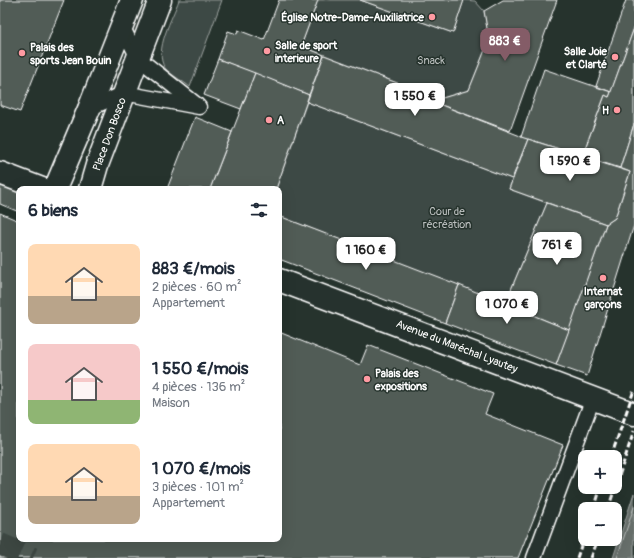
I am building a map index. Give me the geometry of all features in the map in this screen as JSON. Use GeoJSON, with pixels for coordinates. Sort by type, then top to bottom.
{"type":"FeatureCollection","features":[{"type":"Feature","properties":{"kind":"main road"},"geometry":{"type":"LineString","coordinates":[[56,186],[89,109],[132,0]]}},
{"type":"Feature","properties":{"kind":"main road"},"geometry":{"type":"LineString","coordinates":[[124,93],[160,0]]}},
{"type":"Feature","properties":{"kind":"main road","name":"Place Don Bosco"},"geometry":{"type":"LineString","coordinates":[[91,186],[97,165],[124,93]]}},
{"type":"Feature","properties":{"kind":"main road"},"geometry":{"type":"LineString","coordinates":[[0,173],[34,186]]}},
{"type":"Feature","properties":{"kind":"main road","name":"Avenue du Maréchal Lyautey"},"geometry":{"type":"LineString","coordinates":[[282,281],[634,414]]}},
{"type":"Feature","properties":{"kind":"lane"},"geometry":{"type":"LineString","coordinates":[[122,26],[138,58],[199,107],[124,93]]}},
{"type":"Feature","properties":{"kind":"lane","name":"Place Don Bosco"},"geometry":{"type":"LineString","coordinates":[[89,109],[124,93]]}},
{"type":"Feature","properties":{"kind":"lane"},"geometry":{"type":"LineString","coordinates":[[534,558],[593,398]]}},
{"type":"Feature","properties":{"kind":"green space"},"geometry":{"type":"Polygon","coordinates":[[[179,0],[222,0],[190,87],[168,71],[162,61],[161,53],[165,34],[179,0]]]}},
{"type":"Feature","properties":{"kind":"green space","name":"Snack"},"geometry":{"type":"Polygon","coordinates":[[[318,0],[360,0],[453,33],[464,0],[475,1],[484,11],[489,40],[469,90],[439,99],[301,46],[318,0]]]}},
{"type":"Feature","properties":{"kind":"green space","name":"Cour de récréation"},"geometry":{"type":"Polygon","coordinates":[[[307,102],[512,179],[509,189],[547,203],[505,304],[282,217],[282,186],[277,186],[307,102]]]}},
{"type":"Feature","properties":{"kind":"water"},"geometry":{"type":"Polygon","coordinates":[[[634,493],[634,558],[613,558],[617,546],[622,546],[622,530],[634,493]]]}},
{"type":"Feature","properties":{"kind":"building","name":"Palais des sports Jean Bouin"},"geometry":{"type":"Polygon","coordinates":[[[0,0],[64,0],[20,112],[0,105],[0,0]]]}},
{"type":"Feature","properties":{"kind":"building","name":"Salle de sport interieure"},"geometry":{"type":"Polygon","coordinates":[[[279,0],[318,0],[301,46],[324,55],[309,95],[218,59],[228,31],[237,34],[238,30],[264,40],[279,0]]]}},
{"type":"Feature","properties":{"kind":"building","name":"Église Notre-Dame-Auxiliatrice"},"geometry":{"type":"Polygon","coordinates":[[[360,0],[464,0],[453,33],[360,0]]]}},
{"type":"Feature","properties":{"kind":"building"},"geometry":{"type":"Polygon","coordinates":[[[503,0],[557,0],[510,131],[436,103],[439,99],[469,90],[489,40],[484,11],[503,0]]]}},
{"type":"Feature","properties":{"kind":"building","name":"Salle Joie et Clarté"},"geometry":{"type":"Polygon","coordinates":[[[626,0],[634,0],[634,28],[611,92],[596,86],[626,0]]]}},
{"type":"Feature","properties":{"kind":"building","name":"H"},"geometry":{"type":"Polygon","coordinates":[[[634,28],[634,124],[620,168],[582,156],[605,95],[609,97],[634,28]]]}},
{"type":"Feature","properties":{"kind":"building"},"geometry":{"type":"Polygon","coordinates":[[[324,55],[439,99],[436,103],[528,139],[512,179],[307,102],[324,55]]]}},
{"type":"Feature","properties":{"kind":"building"},"geometry":{"type":"Polygon","coordinates":[[[218,59],[255,73],[241,109],[204,95],[218,59]]]}},
{"type":"Feature","properties":{"kind":"building"},"geometry":{"type":"Polygon","coordinates":[[[544,69],[611,92],[609,97],[605,95],[582,156],[521,137],[544,69]]]}},
{"type":"Feature","properties":{"kind":"building","name":"A"},"geometry":{"type":"Polygon","coordinates":[[[255,73],[309,95],[277,186],[211,186],[255,73]]]}},
{"type":"Feature","properties":{"kind":"building"},"geometry":{"type":"Polygon","coordinates":[[[195,117],[232,132],[211,186],[168,186],[195,117]]]}},
{"type":"Feature","properties":{"kind":"building","name":"Internat garçons"},"geometry":{"type":"Polygon","coordinates":[[[634,124],[634,225],[587,376],[556,365],[606,224],[615,218],[630,172],[620,168],[634,124]]]}},
{"type":"Feature","properties":{"kind":"building"},"geometry":{"type":"Polygon","coordinates":[[[528,139],[630,172],[615,218],[606,224],[509,189],[528,139]]]}},
{"type":"Feature","properties":{"kind":"building"},"geometry":{"type":"Polygon","coordinates":[[[0,181],[16,188],[16,211],[0,204],[0,181]]]}},
{"type":"Feature","properties":{"kind":"building"},"geometry":{"type":"Polygon","coordinates":[[[547,203],[606,224],[569,330],[505,304],[547,203]]]}},
{"type":"Feature","properties":{"kind":"building","name":"Palais des expositions"},"geometry":{"type":"Polygon","coordinates":[[[0,213],[16,220],[16,542],[282,542],[282,333],[360,365],[368,345],[493,394],[485,414],[563,445],[518,558],[0,558],[0,213]]]}},
{"type":"Feature","properties":{"kind":"building"},"geometry":{"type":"Polygon","coordinates":[[[282,217],[459,285],[445,323],[282,260],[282,217]]]}},
{"type":"Feature","properties":{"kind":"building"},"geometry":{"type":"Polygon","coordinates":[[[459,285],[569,330],[556,365],[445,323],[459,285]]]}},
{"type":"Feature","properties":{"kind":"tunnel"},"geometry":{"type":"LineString","coordinates":[[0,544],[33,558]]}},
{"type":"Feature","properties":{"kind":"railway"},"geometry":{"type":"LineString","coordinates":[[613,450],[634,390]]}},
{"type":"Feature","properties":{"kind":"railway"},"geometry":{"type":"LineString","coordinates":[[610,502],[634,431]]}},
{"type":"Feature","properties":{"kind":"railway"},"geometry":{"type":"LineString","coordinates":[[596,502],[599,494]]}},
{"type":"Feature","properties":{"kind":"railway"},"geometry":{"type":"LineString","coordinates":[[577,558],[581,546]]}},
{"type":"Feature","properties":{"kind":"railway"},"geometry":{"type":"LineString","coordinates":[[591,558],[595,546]]}},
{"type":"Feature","properties":{"kind":"place","name":"Église Notre-Dame-Auxiliatrice"},"geometry":{"type":"Point","coordinates":[432,17]}},
{"type":"Feature","properties":{"kind":"place","name":"Salle de sport interieure"},"geometry":{"type":"Point","coordinates":[267,51]}},
{"type":"Feature","properties":{"kind":"place","name":"Palais des sports Jean Bouin"},"geometry":{"type":"Point","coordinates":[22,53]}},
{"type":"Feature","properties":{"kind":"place","name":"Salle Joie et Clarté"},"geometry":{"type":"Point","coordinates":[615,57]}},
{"type":"Feature","properties":{"kind":"place","name":"H"},"geometry":{"type":"Point","coordinates":[617,110]}},
{"type":"Feature","properties":{"kind":"place","name":"A"},"geometry":{"type":"Point","coordinates":[269,120]}},
{"type":"Feature","properties":{"kind":"place","name":"Internat garçons"},"geometry":{"type":"Point","coordinates":[603,278]}},
{"type":"Feature","properties":{"kind":"place","name":"Palais des expositions"},"geometry":{"type":"Point","coordinates":[367,379]}}]}
